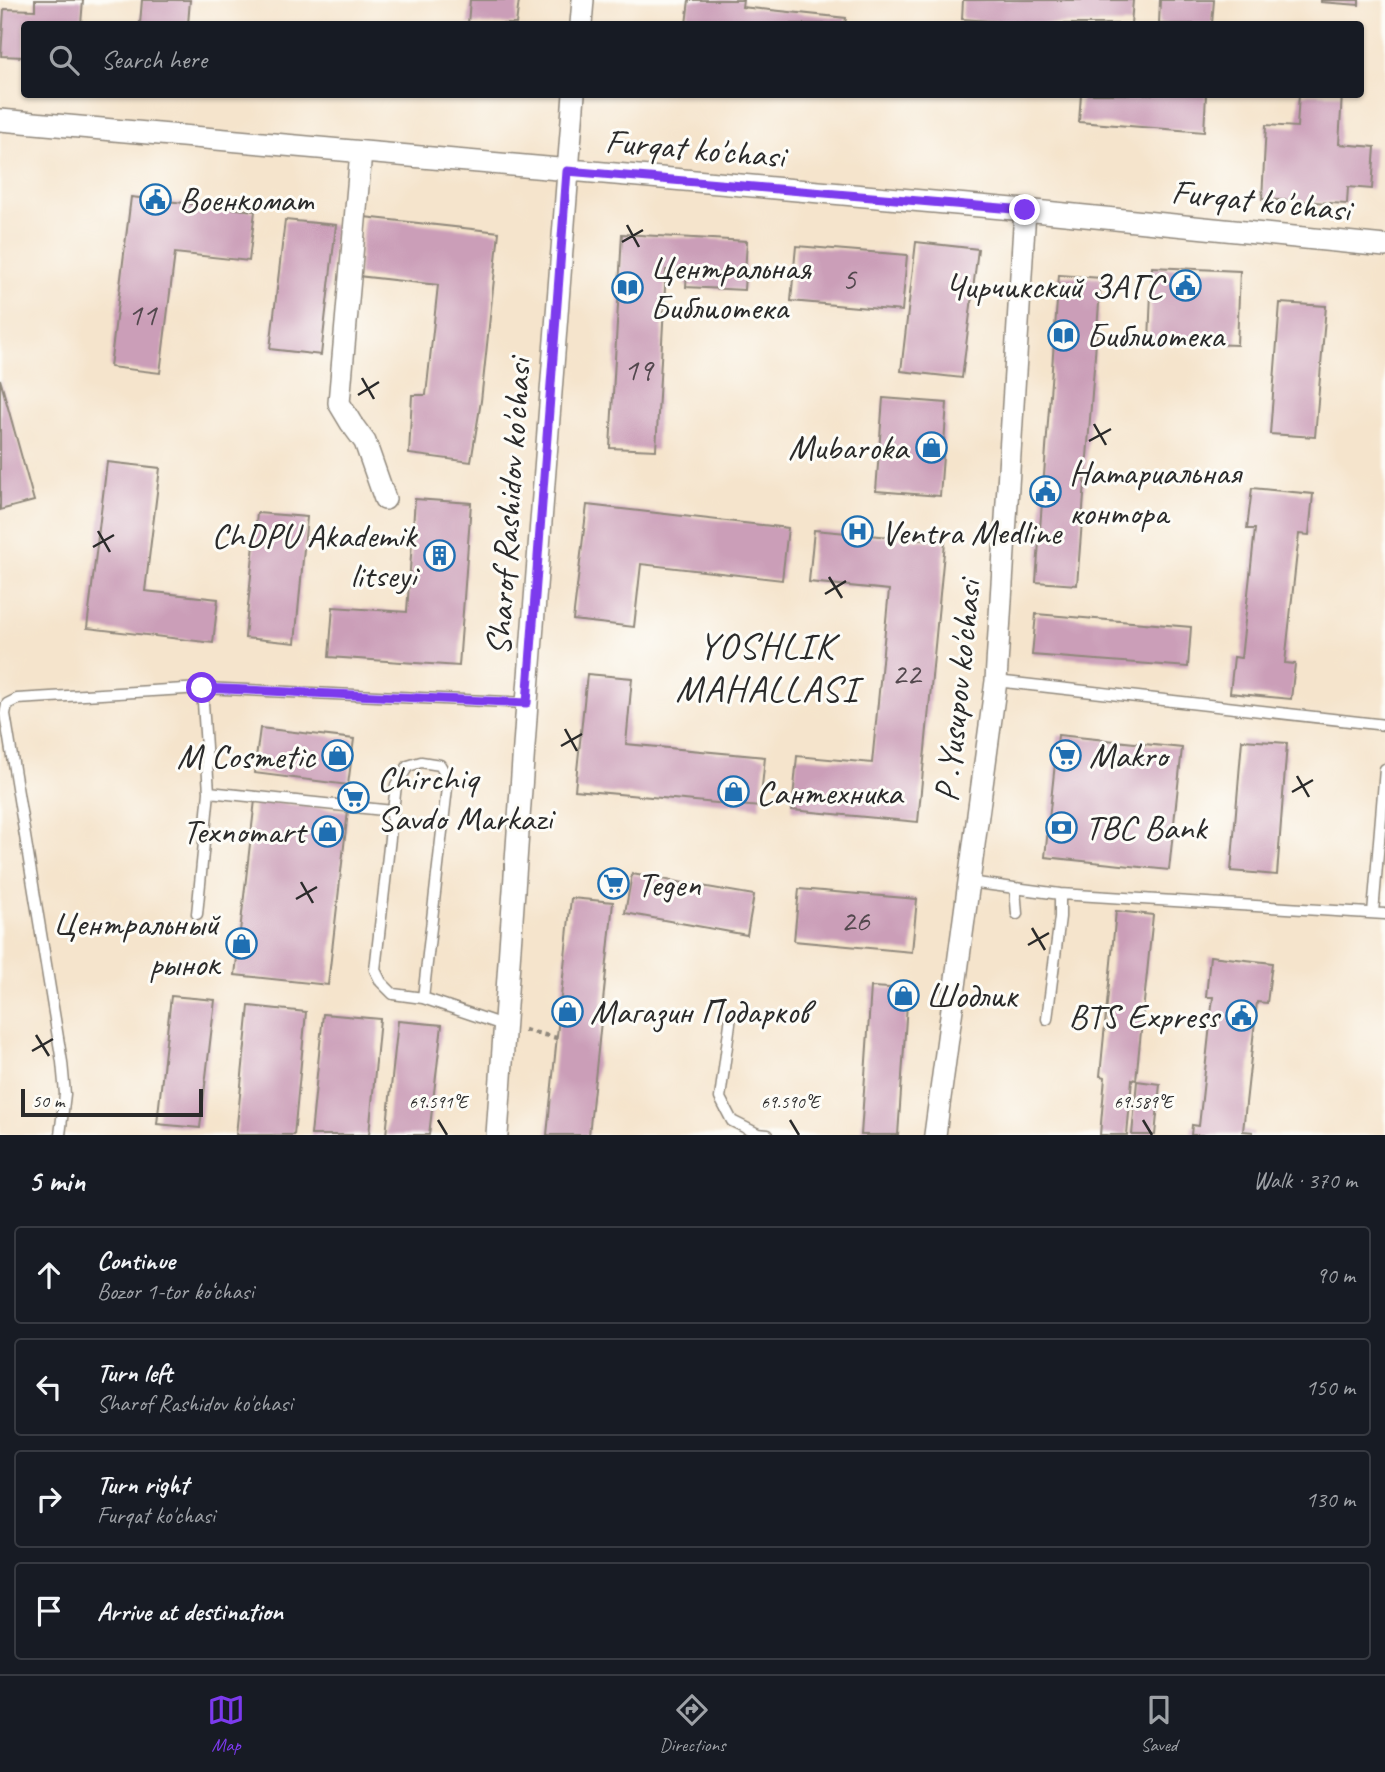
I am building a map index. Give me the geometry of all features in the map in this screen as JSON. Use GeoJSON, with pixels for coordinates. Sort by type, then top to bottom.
{"type":"FeatureCollection","features":[{"type":"Feature","properties":{"kind":"street"},"geometry":{"type":"LineString","coordinates":[[581,21],[583,0]]}},
{"type":"Feature","properties":{"kind":"street","name":"Sharof Rashidov ko'chasi"},"geometry":{"type":"LineString","coordinates":[[497,1135],[574,98]]}},
{"type":"Feature","properties":{"kind":"street","name":"Furqat ko'chasi"},"geometry":{"type":"LineString","coordinates":[[0,120],[1025,210],[1385,246]]}},
{"type":"Feature","properties":{"kind":"street"},"geometry":{"type":"LineString","coordinates":[[361,152],[340,403],[365,442],[385,499]]}},
{"type":"Feature","properties":{"kind":"street","name":"P .Yusupov ko'chasi"},"geometry":{"type":"LineString","coordinates":[[935,1135],[996,681],[1025,210]]}},
{"type":"Feature","properties":{"kind":"lane"},"geometry":{"type":"LineString","coordinates":[[996,681],[1385,725]]}},
{"type":"Feature","properties":{"kind":"lane"},"geometry":{"type":"LineString","coordinates":[[197,914],[209,792],[202,688]]}},
{"type":"Feature","properties":{"kind":"lane"},"geometry":{"type":"LineString","coordinates":[[60,1135],[65,1094],[62,1062],[5,714],[7,704],[17,699],[202,688],[527,703]]}},
{"type":"Feature","properties":{"kind":"lane"},"geometry":{"type":"LineString","coordinates":[[423,998],[448,779],[440,765],[421,762],[408,766],[396,785],[375,970],[393,994],[423,998],[506,1026]]}},
{"type":"Feature","properties":{"kind":"lane"},"geometry":{"type":"LineString","coordinates":[[970,882],[1060,894],[1379,913],[1385,769]]}},
{"type":"Feature","properties":{"kind":"lane"},"geometry":{"type":"LineString","coordinates":[[209,792],[393,811]]}},
{"type":"Feature","properties":{"kind":"lane"},"geometry":{"type":"LineString","coordinates":[[1015,888],[1017,914]]}},
{"type":"Feature","properties":{"kind":"lane"},"geometry":{"type":"LineString","coordinates":[[1047,1018],[1060,917],[1060,894]]}},
{"type":"Feature","properties":{"kind":"lane"},"geometry":{"type":"LineString","coordinates":[[731,1016],[720,1098],[732,1121],[758,1134],[768,1135]]}},
{"type":"Feature","properties":{"kind":"path"},"geometry":{"type":"LineString","coordinates":[[506,1026],[557,1038]]}},
{"type":"Feature","properties":{"kind":"building"},"geometry":{"type":"Polygon","coordinates":[[[35,0],[83,0],[81,21],[21,21],[21,57],[1,56],[4,9],[35,10],[35,0]]]}},
{"type":"Feature","properties":{"kind":"building"},"geometry":{"type":"Polygon","coordinates":[[[142,0],[190,0],[188,21],[140,21],[142,0]]]}},
{"type":"Feature","properties":{"kind":"building"},"geometry":{"type":"Polygon","coordinates":[[[470,0],[519,0],[516,21],[468,21],[470,0]]]}},
{"type":"Feature","properties":{"kind":"building"},"geometry":{"type":"Polygon","coordinates":[[[689,0],[743,0],[742,7],[846,18],[846,21],[686,21],[689,0]]]}},
{"type":"Feature","properties":{"kind":"building"},"geometry":{"type":"Polygon","coordinates":[[[963,0],[1133,0],[1131,21],[962,19],[963,0]]]}},
{"type":"Feature","properties":{"kind":"building"},"geometry":{"type":"Polygon","coordinates":[[[1160,0],[1214,0],[1212,21],[1159,21],[1160,0]]]}},
{"type":"Feature","properties":{"kind":"building"},"geometry":{"type":"Polygon","coordinates":[[[1359,0],[1359,5],[1321,2],[1359,0]]]}},
{"type":"Feature","properties":{"kind":"building"},"geometry":{"type":"Polygon","coordinates":[[[1081,98],[1206,98],[1204,132],[1079,122],[1081,98]]]}},
{"type":"Feature","properties":{"kind":"building"},"geometry":{"type":"Polygon","coordinates":[[[1299,98],[1342,98],[1339,144],[1375,147],[1372,189],[1348,187],[1347,204],[1262,199],[1266,125],[1297,127],[1299,98]]]}},
{"type":"Feature","properties":{"kind":"building"},"geometry":{"type":"Polygon","coordinates":[[[131,197],[255,211],[249,261],[175,253],[160,373],[110,367],[131,197]]]}},
{"type":"Feature","properties":{"kind":"building"},"geometry":{"type":"Polygon","coordinates":[[[364,217],[499,232],[481,401],[471,462],[409,454],[412,395],[426,395],[438,285],[358,276],[364,217]]]}},
{"type":"Feature","properties":{"kind":"building"},"geometry":{"type":"Polygon","coordinates":[[[285,220],[336,225],[321,355],[270,349],[285,220]]]}},
{"type":"Feature","properties":{"kind":"building"},"geometry":{"type":"Polygon","coordinates":[[[622,234],[747,241],[744,290],[686,287],[687,271],[666,270],[656,450],[610,448],[622,234]]]}},
{"type":"Feature","properties":{"kind":"building"},"geometry":{"type":"Polygon","coordinates":[[[916,242],[978,249],[962,378],[901,371],[916,242]]]}},
{"type":"Feature","properties":{"kind":"building"},"geometry":{"type":"Polygon","coordinates":[[[796,246],[907,255],[902,311],[791,301],[796,246]]]}},
{"type":"Feature","properties":{"kind":"building"},"geometry":{"type":"Polygon","coordinates":[[[1152,267],[1240,271],[1237,345],[1149,342],[1152,267]]]}},
{"type":"Feature","properties":{"kind":"building"},"geometry":{"type":"Polygon","coordinates":[[[1059,275],[1101,278],[1077,585],[1036,582],[1059,275]]]}},
{"type":"Feature","properties":{"kind":"building"},"geometry":{"type":"Polygon","coordinates":[[[1280,303],[1326,306],[1315,437],[1270,434],[1280,303]]]}},
{"type":"Feature","properties":{"kind":"building"},"geometry":{"type":"Polygon","coordinates":[[[0,379],[34,501],[0,510],[0,379]]]}},
{"type":"Feature","properties":{"kind":"building"},"geometry":{"type":"Polygon","coordinates":[[[883,398],[947,403],[940,496],[876,491],[883,398]]]}},
{"type":"Feature","properties":{"kind":"building"},"geometry":{"type":"Polygon","coordinates":[[[107,462],[160,468],[145,591],[218,599],[213,643],[87,628],[107,462]]]}},
{"type":"Feature","properties":{"kind":"building"},"geometry":{"type":"Polygon","coordinates":[[[1252,488],[1313,494],[1309,535],[1299,534],[1285,663],[1295,664],[1291,699],[1230,693],[1234,657],[1241,658],[1255,529],[1247,529],[1252,488]]]}},
{"type":"Feature","properties":{"kind":"building","name":"ChDPU Akademik litseyi"},"geometry":{"type":"Polygon","coordinates":[[[415,499],[471,503],[459,666],[329,657],[333,607],[407,612],[415,499]]]}},
{"type":"Feature","properties":{"kind":"building"},"geometry":{"type":"Polygon","coordinates":[[[587,505],[788,528],[782,580],[641,564],[634,627],[573,620],[587,505]]]}},
{"type":"Feature","properties":{"kind":"building"},"geometry":{"type":"Polygon","coordinates":[[[257,513],[307,517],[295,643],[245,638],[257,513]]]}},
{"type":"Feature","properties":{"kind":"building"},"geometry":{"type":"Polygon","coordinates":[[[814,530],[945,542],[918,822],[792,810],[797,756],[872,763],[889,590],[809,582],[814,530]]]}},
{"type":"Feature","properties":{"kind":"building"},"geometry":{"type":"Polygon","coordinates":[[[1036,614],[1191,627],[1188,667],[1032,655],[1036,614]]]}},
{"type":"Feature","properties":{"kind":"building"},"geometry":{"type":"Polygon","coordinates":[[[587,674],[632,678],[626,744],[765,757],[760,807],[575,790],[587,674]]]}},
{"type":"Feature","properties":{"kind":"building"},"geometry":{"type":"Polygon","coordinates":[[[260,728],[354,739],[348,785],[254,773],[260,728]]]}},
{"type":"Feature","properties":{"kind":"building"},"geometry":{"type":"Polygon","coordinates":[[[1058,735],[1182,748],[1169,870],[1045,857],[1058,735]]]}},
{"type":"Feature","properties":{"kind":"building"},"geometry":{"type":"Polygon","coordinates":[[[1242,740],[1287,743],[1277,875],[1231,871],[1242,740]]]}},
{"type":"Feature","properties":{"kind":"building"},"geometry":{"type":"Polygon","coordinates":[[[255,800],[348,811],[328,985],[235,975],[255,800]]]}},
{"type":"Feature","properties":{"kind":"building"},"geometry":{"type":"Polygon","coordinates":[[[632,874],[754,895],[747,935],[625,913],[632,874]]]}},
{"type":"Feature","properties":{"kind":"building"},"geometry":{"type":"Polygon","coordinates":[[[799,889],[917,899],[912,952],[794,941],[799,889]]]}},
{"type":"Feature","properties":{"kind":"building"},"geometry":{"type":"Polygon","coordinates":[[[571,898],[613,902],[599,1041],[589,1135],[547,1135],[571,898]]]}},
{"type":"Feature","properties":{"kind":"building"},"geometry":{"type":"Polygon","coordinates":[[[1116,911],[1153,915],[1136,1080],[1132,1079],[1127,1135],[1100,1135],[1105,1077],[1100,1076],[1116,911]]]}},
{"type":"Feature","properties":{"kind":"building"},"geometry":{"type":"Polygon","coordinates":[[[1210,956],[1272,963],[1267,1003],[1257,1002],[1243,1131],[1253,1132],[1253,1135],[1191,1135],[1192,1125],[1199,1126],[1213,997],[1206,997],[1210,956]]]}},
{"type":"Feature","properties":{"kind":"building"},"geometry":{"type":"Polygon","coordinates":[[[871,987],[908,989],[898,1135],[861,1135],[871,987]]]}},
{"type":"Feature","properties":{"kind":"building"},"geometry":{"type":"Polygon","coordinates":[[[171,996],[215,1000],[200,1128],[157,1124],[171,996]]]}},
{"type":"Feature","properties":{"kind":"building"},"geometry":{"type":"Polygon","coordinates":[[[249,1006],[306,1012],[294,1135],[236,1135],[249,1006]]]}},
{"type":"Feature","properties":{"kind":"building"},"geometry":{"type":"Polygon","coordinates":[[[323,1014],[380,1019],[369,1135],[311,1135],[323,1014]]]}},
{"type":"Feature","properties":{"kind":"building"},"geometry":{"type":"Polygon","coordinates":[[[398,1021],[442,1025],[429,1135],[386,1135],[398,1021]]]}},
{"type":"Feature","properties":{"kind":"building"},"geometry":{"type":"Polygon","coordinates":[[[1137,1081],[1160,1084],[1155,1135],[1132,1135],[1137,1081]]]}},
{"type":"Feature","properties":{"kind":"place","name":"Военкомат"},"geometry":{"type":"Point","coordinates":[156,199]}},
{"type":"Feature","properties":{"kind":"place","name":"Чирчикский ЗАГС"},"geometry":{"type":"Point","coordinates":[1186,286]}},
{"type":"Feature","properties":{"kind":"place","name":"Центральная Библиотека"},"geometry":{"type":"Point","coordinates":[627,287]}},
{"type":"Feature","properties":{"kind":"place","name":"Библиотека"},"geometry":{"type":"Point","coordinates":[1063,335]}},
{"type":"Feature","properties":{"kind":"place","name":"Mubaroka"},"geometry":{"type":"Point","coordinates":[931,447]}},
{"type":"Feature","properties":{"kind":"place","name":"Натариальная контора"},"geometry":{"type":"Point","coordinates":[1046,492]}},
{"type":"Feature","properties":{"kind":"place","name":"Ventra Medline"},"geometry":{"type":"Point","coordinates":[858,532]}},
{"type":"Feature","properties":{"kind":"place","name":"ChDPU Akademik litseyi"},"geometry":{"type":"Point","coordinates":[439,555]}},
{"type":"Feature","properties":{"kind":"place","name":"Makro"},"geometry":{"type":"Point","coordinates":[1066,755]}},
{"type":"Feature","properties":{"kind":"place","name":"M Cosmetic"},"geometry":{"type":"Point","coordinates":[338,756]}},
{"type":"Feature","properties":{"kind":"place","name":"Сантехника"},"geometry":{"type":"Point","coordinates":[733,792]}},
{"type":"Feature","properties":{"kind":"place","name":"Chirchiq Savdo Markazi"},"geometry":{"type":"Point","coordinates":[354,798]}},
{"type":"Feature","properties":{"kind":"place","name":"TBC Bank"},"geometry":{"type":"Point","coordinates":[1062,827]}},
{"type":"Feature","properties":{"kind":"place","name":"Texnomart"},"geometry":{"type":"Point","coordinates":[328,831]}},
{"type":"Feature","properties":{"kind":"place","name":"Tegen"},"geometry":{"type":"Point","coordinates":[614,884]}},
{"type":"Feature","properties":{"kind":"place","name":"Центральный рынок"},"geometry":{"type":"Point","coordinates":[242,943]}},
{"type":"Feature","properties":{"kind":"place","name":"Шодлик"},"geometry":{"type":"Point","coordinates":[903,995]}},
{"type":"Feature","properties":{"kind":"place","name":"Магазин Подарков"},"geometry":{"type":"Point","coordinates":[567,1011]}},
{"type":"Feature","properties":{"kind":"place","name":"BTS Express"},"geometry":{"type":"Point","coordinates":[1242,1016]}},
{"type":"Feature","properties":{"kind":"district","name":"YOSHLIK MAHALLASI"},"geometry":{"type":"Point","coordinates":[767,666]}},
{"type":"Feature","properties":{"kind":"route"},"geometry":{"type":"LineString","coordinates":[[202,688],[527,703],[567,171],[1025,210]]}}]}
